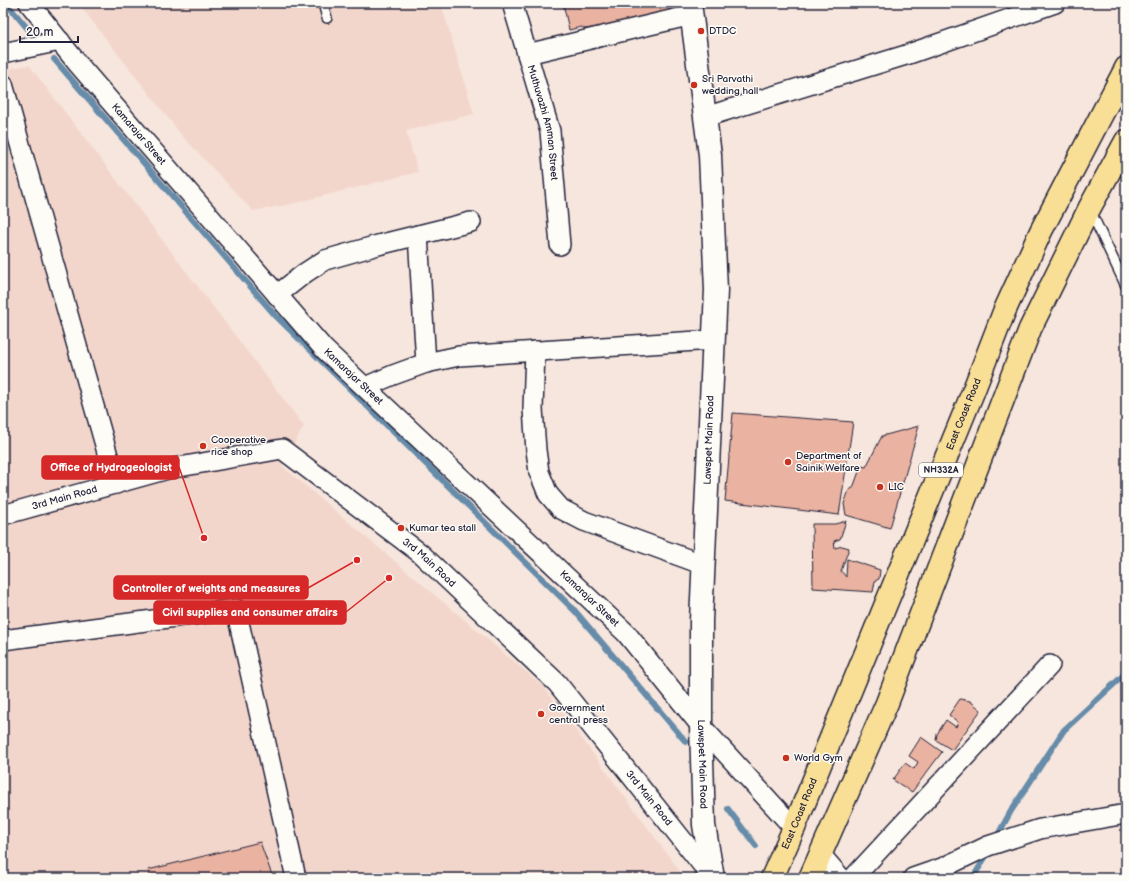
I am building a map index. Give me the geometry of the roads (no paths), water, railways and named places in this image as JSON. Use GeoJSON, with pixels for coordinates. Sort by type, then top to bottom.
{"type":"FeatureCollection","features":[{"type":"Feature","properties":{"kind":"highway","name":"East Coast Road"},"geometry":{"type":"LineString","coordinates":[[772,878],[970,400],[1004,312],[1041,231],[1126,68]]}},
{"type":"Feature","properties":{"kind":"highway","name":"NH332A"},"geometry":{"type":"LineString","coordinates":[[810,878],[887,703],[1030,329],[1089,209],[1126,141]]}},
{"type":"Feature","properties":{"kind":"street","name":"Kamarajar Street"},"geometry":{"type":"LineString","coordinates":[[29,3],[78,64],[324,349],[626,633],[702,726],[794,828]]}},
{"type":"Feature","properties":{"kind":"street","name":"Muthuvazhi Amman Street"},"geometry":{"type":"LineString","coordinates":[[512,3],[550,131],[560,245]]}},
{"type":"Feature","properties":{"kind":"street"},"geometry":{"type":"LineString","coordinates":[[706,117],[906,55],[1055,3]]}},
{"type":"Feature","properties":{"kind":"street"},"geometry":{"type":"LineString","coordinates":[[527,54],[691,9]]}},
{"type":"Feature","properties":{"kind":"street","name":"Lawspet Main Road"},"geometry":{"type":"LineString","coordinates":[[691,9],[710,155],[716,290],[701,621],[704,825],[712,877]]}},
{"type":"Feature","properties":{"kind":"street"},"geometry":{"type":"LineString","coordinates":[[3,53],[60,41]]}},
{"type":"Feature","properties":{"kind":"street"},"geometry":{"type":"LineString","coordinates":[[3,84],[116,484]]}},
{"type":"Feature","properties":{"kind":"street"},"geometry":{"type":"LineString","coordinates":[[277,295],[305,273],[325,260],[471,222]]}},
{"type":"Feature","properties":{"kind":"street"},"geometry":{"type":"LineString","coordinates":[[418,235],[426,363]]}},
{"type":"Feature","properties":{"kind":"street"},"geometry":{"type":"LineString","coordinates":[[365,387],[392,375],[426,363],[459,356],[713,340]]}},
{"type":"Feature","properties":{"kind":"street"},"geometry":{"type":"LineString","coordinates":[[535,351],[533,409],[536,450],[539,472],[548,494],[560,509],[584,521],[704,565]]}},
{"type":"Feature","properties":{"kind":"street","name":"3rd Main Road"},"geometry":{"type":"LineString","coordinates":[[3,515],[168,469],[282,449],[420,553],[557,683],[712,877]]}},
{"type":"Feature","properties":{"kind":"street"},"geometry":{"type":"LineString","coordinates":[[3,640],[236,609],[296,878]]}},
{"type":"Feature","properties":{"kind":"street"},"geometry":{"type":"LineString","coordinates":[[853,878],[1050,665]]}},
{"type":"Feature","properties":{"kind":"street"},"geometry":{"type":"LineString","coordinates":[[913,878],[942,868],[988,846],[1040,829],[1126,814]]}},
{"type":"Feature","properties":{"kind":"street"},"geometry":{"type":"LineString","coordinates":[[821,855],[841,878]]}},
{"type":"Feature","properties":{"kind":"lane"},"geometry":{"type":"LineString","coordinates":[[323,3],[327,18]]}},
{"type":"Feature","properties":{"kind":"lane"},"geometry":{"type":"LineString","coordinates":[[1089,209],[1126,286]]}},
{"type":"Feature","properties":{"kind":"waterway"},"geometry":{"type":"LineString","coordinates":[[6,3],[28,29]]}},
{"type":"Feature","properties":{"kind":"waterway"},"geometry":{"type":"LineString","coordinates":[[54,59],[275,315],[575,611],[686,742]]}},
{"type":"Feature","properties":{"kind":"waterway"},"geometry":{"type":"LineString","coordinates":[[995,840],[1011,811],[1064,730],[1126,673]]}},
{"type":"Feature","properties":{"kind":"waterway"},"geometry":{"type":"LineString","coordinates":[[728,809],[756,846]]}},
{"type":"Feature","properties":{"kind":"waterway"},"geometry":{"type":"LineString","coordinates":[[971,878],[974,876],[989,851]]}},
{"type":"Feature","properties":{"kind":"place","name":"DTDC"},"geometry":{"type":"Point","coordinates":[701,31]}},
{"type":"Feature","properties":{"kind":"place","name":"Sri Parvathi wedding hall"},"geometry":{"type":"Point","coordinates":[694,85]}},
{"type":"Feature","properties":{"kind":"place","name":"Cooperative rice shop"},"geometry":{"type":"Point","coordinates":[203,446]}},
{"type":"Feature","properties":{"kind":"place","name":"Department of Sainik Welfare"},"geometry":{"type":"Point","coordinates":[788,462]}},
{"type":"Feature","properties":{"kind":"place","name":"LIC"},"geometry":{"type":"Point","coordinates":[880,487]}},
{"type":"Feature","properties":{"kind":"place","name":"Kumar tea stall"},"geometry":{"type":"Point","coordinates":[401,528]}},
{"type":"Feature","properties":{"kind":"place","name":"Office of Hydrogeologist"},"geometry":{"type":"Point","coordinates":[204,538]}},
{"type":"Feature","properties":{"kind":"place","name":"Controller of weights and measures"},"geometry":{"type":"Point","coordinates":[357,560]}},
{"type":"Feature","properties":{"kind":"place","name":"Civil supplies and consumer affairs"},"geometry":{"type":"Point","coordinates":[389,578]}},
{"type":"Feature","properties":{"kind":"place","name":"Government central press"},"geometry":{"type":"Point","coordinates":[541,714]}},
{"type":"Feature","properties":{"kind":"place","name":"World Gym"},"geometry":{"type":"Point","coordinates":[786,758]}}]}
